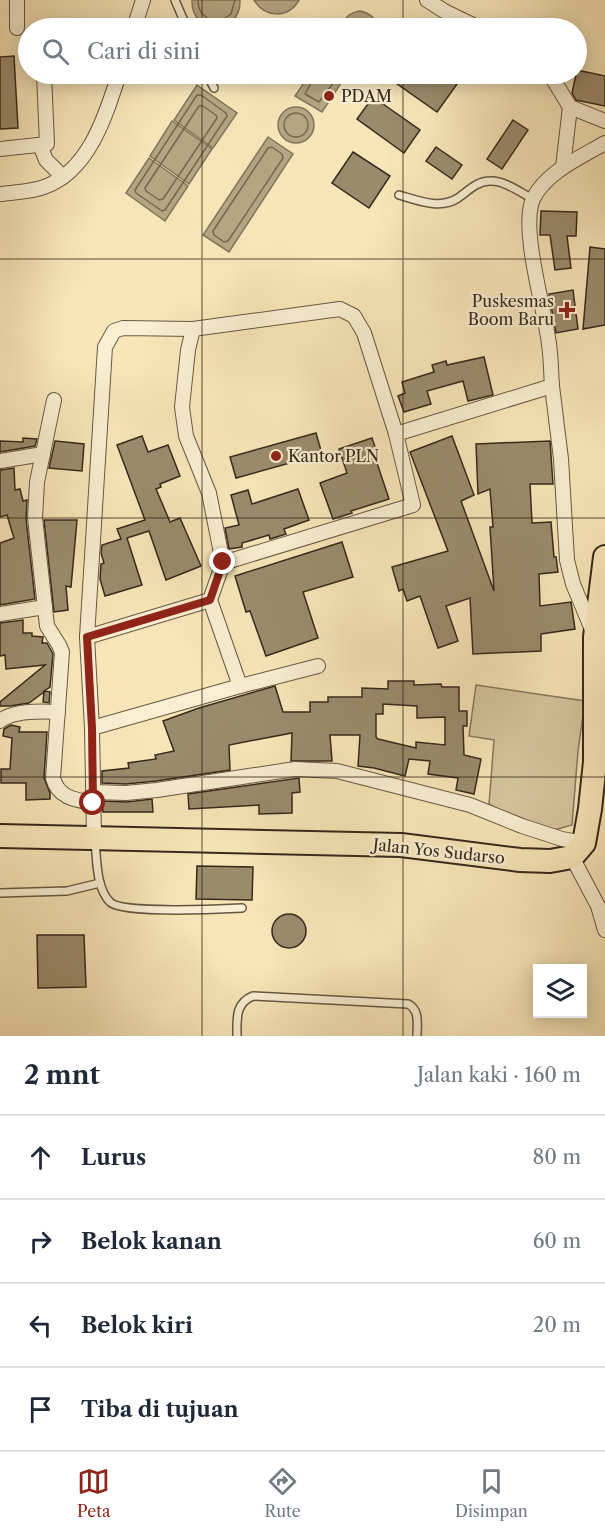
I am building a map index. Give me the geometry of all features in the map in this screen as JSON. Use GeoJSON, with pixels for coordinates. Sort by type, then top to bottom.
{"type":"FeatureCollection","features":[{"type":"Feature","properties":{"kind":"highway"},"geometry":{"type":"LineString","coordinates":[[579,858],[590,809],[595,762],[595,637],[605,557]]}},
{"type":"Feature","properties":{"kind":"highway"},"geometry":{"type":"LineString","coordinates":[[595,705],[605,679]]}},
{"type":"Feature","properties":{"kind":"highway","name":"Jalan Yos Sudarso"},"geometry":{"type":"LineString","coordinates":[[0,836],[401,845],[520,860],[579,858]]}},
{"type":"Feature","properties":{"kind":"street"},"geometry":{"type":"LineString","coordinates":[[17,0],[17,28]]}},
{"type":"Feature","properties":{"kind":"street"},"geometry":{"type":"LineString","coordinates":[[137,18],[143,0]]}},
{"type":"Feature","properties":{"kind":"street"},"geometry":{"type":"LineString","coordinates":[[427,0],[458,18]]}},
{"type":"Feature","properties":{"kind":"street"},"geometry":{"type":"LineString","coordinates":[[0,148],[47,143],[45,84]]}},
{"type":"Feature","properties":{"kind":"street"},"geometry":{"type":"LineString","coordinates":[[2,194],[42,188],[63,177],[80,160],[105,117],[116,84]]}},
{"type":"Feature","properties":{"kind":"street"},"geometry":{"type":"LineString","coordinates":[[556,84],[570,107],[605,122]]}},
{"type":"Feature","properties":{"kind":"street"},"geometry":{"type":"LineString","coordinates":[[563,167],[570,107]]}},
{"type":"Feature","properties":{"kind":"street"},"geometry":{"type":"LineString","coordinates":[[595,637],[573,584],[567,560],[561,459],[549,344],[533,261],[528,221],[533,200],[543,185],[563,167],[605,143]]}},
{"type":"Feature","properties":{"kind":"street"},"geometry":{"type":"LineString","coordinates":[[40,145],[45,160],[63,177]]}},
{"type":"Feature","properties":{"kind":"street"},"geometry":{"type":"LineString","coordinates":[[94,837],[92,728],[87,637],[105,347],[114,331],[123,328],[193,329],[340,309],[347,311],[354,316],[364,333],[396,434],[413,505],[223,562]]}},
{"type":"Feature","properties":{"kind":"street"},"geometry":{"type":"LineString","coordinates":[[193,329],[188,350],[183,417],[186,436],[209,493],[223,562],[210,600],[240,686]]}},
{"type":"Feature","properties":{"kind":"street"},"geometry":{"type":"LineString","coordinates":[[396,434],[552,386]]}},
{"type":"Feature","properties":{"kind":"street"},"geometry":{"type":"LineString","coordinates":[[54,400],[37,482],[35,518],[49,631],[62,652],[55,784],[65,796],[93,798],[295,769],[337,771],[470,805],[562,839],[579,858],[602,908],[605,930]]}},
{"type":"Feature","properties":{"kind":"street"},"geometry":{"type":"LineString","coordinates":[[0,461],[43,454]]}},
{"type":"Feature","properties":{"kind":"street"},"geometry":{"type":"LineString","coordinates":[[87,637],[210,600]]}},
{"type":"Feature","properties":{"kind":"street"},"geometry":{"type":"LineString","coordinates":[[0,614],[45,607]]}},
{"type":"Feature","properties":{"kind":"street"},"geometry":{"type":"LineString","coordinates":[[92,728],[318,666]]}},
{"type":"Feature","properties":{"kind":"street"},"geometry":{"type":"LineString","coordinates":[[0,721],[8,716],[58,712]]}},
{"type":"Feature","properties":{"kind":"lane"},"geometry":{"type":"LineString","coordinates":[[175,0],[183,18]]}},
{"type":"Feature","properties":{"kind":"lane"},"geometry":{"type":"LineString","coordinates":[[212,84],[214,88]]}},
{"type":"Feature","properties":{"kind":"lane"},"geometry":{"type":"LineString","coordinates":[[399,195],[433,204],[443,203],[452,201],[472,187],[489,180],[498,182],[533,200]]}},
{"type":"Feature","properties":{"kind":"lane"},"geometry":{"type":"LineString","coordinates":[[94,837],[100,883],[109,901],[116,906],[144,909],[242,909]]}},
{"type":"Feature","properties":{"kind":"lane"},"geometry":{"type":"LineString","coordinates":[[0,894],[67,891],[100,883]]}},
{"type":"Feature","properties":{"kind":"lane"},"geometry":{"type":"LineString","coordinates":[[237,1036],[237,1014],[240,1004],[253,996],[408,1004],[413,1007],[417,1015],[417,1036]]}},
{"type":"Feature","properties":{"kind":"shaded area"},"geometry":{"type":"Polygon","coordinates":[[[476,685],[585,701],[572,825],[554,830],[513,819],[489,804],[494,740],[469,736],[476,685]]]}},
{"type":"Feature","properties":{"kind":"water"},"geometry":{"type":"Polygon","coordinates":[[[192,0],[240,0],[234,18],[198,18],[192,0]]]}},
{"type":"Feature","properties":{"kind":"water"},"geometry":{"type":"Polygon","coordinates":[[[254,0],[299,0],[289,11],[276,14],[264,10],[254,0]]]}},
{"type":"Feature","properties":{"kind":"water"},"geometry":{"type":"Polygon","coordinates":[[[360,11],[373,18],[346,18],[360,11]]]}},
{"type":"Feature","properties":{"kind":"water"},"geometry":{"type":"Polygon","coordinates":[[[303,84],[340,84],[322,112],[295,96],[303,84]]]}},
{"type":"Feature","properties":{"kind":"water"},"geometry":{"type":"Polygon","coordinates":[[[197,85],[237,113],[213,148],[174,120],[197,85]]]}},
{"type":"Feature","properties":{"kind":"water"},"geometry":{"type":"Polygon","coordinates":[[[296,107],[309,112],[314,125],[309,138],[296,143],[283,138],[278,125],[283,112],[296,107]]]}},
{"type":"Feature","properties":{"kind":"water"},"geometry":{"type":"Polygon","coordinates":[[[172,121],[212,149],[189,184],[150,156],[172,121]]]}},
{"type":"Feature","properties":{"kind":"water"},"geometry":{"type":"Polygon","coordinates":[[[268,137],[293,154],[229,252],[203,235],[268,137]]]}},
{"type":"Feature","properties":{"kind":"water"},"geometry":{"type":"Polygon","coordinates":[[[149,158],[188,186],[165,221],[126,193],[149,158]]]}},
{"type":"Feature","properties":{"kind":"building"},"geometry":{"type":"Polygon","coordinates":[[[14,56],[18,128],[0,129],[0,57],[14,56]]]}},
{"type":"Feature","properties":{"kind":"building"},"geometry":{"type":"Polygon","coordinates":[[[587,72],[605,76],[605,106],[576,100],[572,93],[574,84],[587,84],[587,72]]]}},
{"type":"Feature","properties":{"kind":"building"},"geometry":{"type":"Polygon","coordinates":[[[397,84],[457,84],[437,112],[397,84]]]}},
{"type":"Feature","properties":{"kind":"building"},"geometry":{"type":"Polygon","coordinates":[[[373,97],[420,130],[404,153],[357,119],[373,97]]]}},
{"type":"Feature","properties":{"kind":"building"},"geometry":{"type":"Polygon","coordinates":[[[513,120],[528,130],[502,169],[487,159],[513,120]]]}},
{"type":"Feature","properties":{"kind":"building"},"geometry":{"type":"Polygon","coordinates":[[[436,147],[462,165],[452,179],[426,161],[436,147]]]}},
{"type":"Feature","properties":{"kind":"building"},"geometry":{"type":"Polygon","coordinates":[[[353,152],[390,176],[369,208],[332,183],[353,152]]]}},
{"type":"Feature","properties":{"kind":"building"},"geometry":{"type":"Polygon","coordinates":[[[541,211],[577,212],[576,236],[567,236],[571,268],[555,270],[550,235],[540,235],[541,211]]]}},
{"type":"Feature","properties":{"kind":"building"},"geometry":{"type":"Polygon","coordinates":[[[590,247],[605,249],[605,325],[583,329],[590,247]]]}},
{"type":"Feature","properties":{"kind":"building"},"geometry":{"type":"Polygon","coordinates":[[[573,290],[578,329],[556,333],[549,294],[573,290]]]}},
{"type":"Feature","properties":{"kind":"building"},"geometry":{"type":"Polygon","coordinates":[[[484,357],[493,395],[468,401],[463,381],[427,391],[431,404],[404,412],[398,396],[405,393],[402,382],[434,372],[432,365],[446,361],[447,365],[484,357]]]}},
{"type":"Feature","properties":{"kind":"building","name":"Kantor PLN"},"geometry":{"type":"Polygon","coordinates":[[[316,433],[322,454],[236,478],[230,457],[316,433]]]}},
{"type":"Feature","properties":{"kind":"building"},"geometry":{"type":"Polygon","coordinates":[[[142,436],[148,452],[168,445],[180,476],[160,484],[161,487],[156,489],[170,522],[180,518],[201,566],[166,580],[149,531],[127,538],[142,585],[105,596],[100,579],[101,564],[104,563],[101,553],[102,545],[121,539],[117,529],[145,520],[117,445],[142,436]]]}},
{"type":"Feature","properties":{"kind":"building"},"geometry":{"type":"Polygon","coordinates":[[[452,436],[474,495],[461,501],[494,591],[490,489],[478,494],[476,444],[550,441],[553,484],[530,484],[532,523],[551,522],[554,557],[556,557],[558,572],[539,574],[540,606],[571,602],[575,629],[541,634],[541,651],[473,654],[470,598],[446,606],[458,641],[438,648],[420,596],[407,601],[403,589],[399,591],[392,567],[448,551],[410,452],[452,436]]]}},
{"type":"Feature","properties":{"kind":"building"},"geometry":{"type":"Polygon","coordinates":[[[23,438],[37,439],[35,446],[0,452],[0,441],[23,442],[23,438]]]}},
{"type":"Feature","properties":{"kind":"building"},"geometry":{"type":"Polygon","coordinates":[[[372,438],[378,456],[375,457],[389,499],[333,519],[320,483],[347,473],[339,449],[372,438]]]}},
{"type":"Feature","properties":{"kind":"building"},"geometry":{"type":"Polygon","coordinates":[[[55,441],[84,444],[82,471],[49,468],[55,441]]]}},
{"type":"Feature","properties":{"kind":"building"},"geometry":{"type":"Polygon","coordinates":[[[14,468],[15,490],[20,489],[23,501],[27,500],[26,519],[35,599],[0,605],[0,543],[14,538],[7,515],[0,517],[0,470],[14,468]]]}},
{"type":"Feature","properties":{"kind":"building"},"geometry":{"type":"Polygon","coordinates":[[[298,489],[309,520],[284,529],[286,534],[270,539],[269,535],[242,543],[242,547],[229,549],[225,528],[239,525],[231,495],[248,490],[252,504],[298,489]]]}},
{"type":"Feature","properties":{"kind":"building"},"geometry":{"type":"Polygon","coordinates":[[[44,520],[77,520],[71,587],[66,586],[68,610],[54,612],[44,520]]]}},
{"type":"Feature","properties":{"kind":"building"},"geometry":{"type":"Polygon","coordinates":[[[342,542],[353,577],[303,592],[318,638],[266,656],[250,611],[246,612],[235,576],[342,542]]]}},
{"type":"Feature","properties":{"kind":"building"},"geometry":{"type":"Polygon","coordinates":[[[23,620],[23,633],[43,637],[42,643],[47,643],[53,654],[50,687],[44,691],[50,692],[49,703],[43,702],[44,692],[29,703],[0,706],[0,702],[45,665],[6,669],[5,655],[0,656],[0,623],[23,620]]]}},
{"type":"Feature","properties":{"kind":"building"},"geometry":{"type":"Polygon","coordinates":[[[388,681],[414,681],[414,685],[441,684],[442,687],[459,687],[459,711],[467,711],[467,726],[463,726],[464,755],[481,759],[474,794],[456,790],[458,778],[428,774],[430,761],[409,759],[405,776],[358,766],[360,735],[330,735],[332,761],[291,761],[292,733],[229,745],[230,770],[156,781],[126,784],[102,783],[102,771],[129,768],[128,763],[156,759],[155,755],[174,751],[163,721],[199,708],[275,686],[283,712],[310,712],[310,702],[328,702],[328,697],[362,697],[362,688],[388,689],[388,681]],[[383,704],[383,714],[376,714],[376,737],[416,748],[416,742],[445,745],[445,717],[417,718],[417,706],[383,704]]]}},
{"type":"Feature","properties":{"kind":"building"},"geometry":{"type":"Polygon","coordinates":[[[11,725],[20,727],[19,732],[47,732],[44,778],[50,799],[26,800],[26,783],[1,783],[1,769],[10,769],[12,738],[3,736],[4,729],[11,725]]]}},
{"type":"Feature","properties":{"kind":"building"},"geometry":{"type":"Polygon","coordinates":[[[299,778],[300,792],[292,793],[292,813],[259,814],[259,805],[189,809],[188,794],[299,778]]]}},
{"type":"Feature","properties":{"kind":"building"},"geometry":{"type":"Polygon","coordinates":[[[152,799],[153,812],[103,812],[102,801],[127,802],[152,799]]]}},
{"type":"Feature","properties":{"kind":"building"},"geometry":{"type":"Polygon","coordinates":[[[197,866],[253,867],[252,900],[196,899],[197,866]]]}},
{"type":"Feature","properties":{"kind":"building"},"geometry":{"type":"Polygon","coordinates":[[[289,914],[301,919],[306,931],[301,943],[289,948],[277,943],[272,931],[277,919],[289,914]]]}},
{"type":"Feature","properties":{"kind":"building"},"geometry":{"type":"Polygon","coordinates":[[[37,935],[84,935],[86,987],[38,988],[37,935]]]}},
{"type":"Feature","properties":{"kind":"place","name":"PDAM"},"geometry":{"type":"Point","coordinates":[329,96]}},
{"type":"Feature","properties":{"kind":"place","name":"Puskesmas Boom Baru"},"geometry":{"type":"Point","coordinates":[567,310]}},
{"type":"Feature","properties":{"kind":"place","name":"Kantor PLN"},"geometry":{"type":"Point","coordinates":[276,456]}},
{"type":"Feature","properties":{"kind":"route"},"geometry":{"type":"LineString","coordinates":[[93,803],[87,637],[210,600],[223,562]]}}]}
